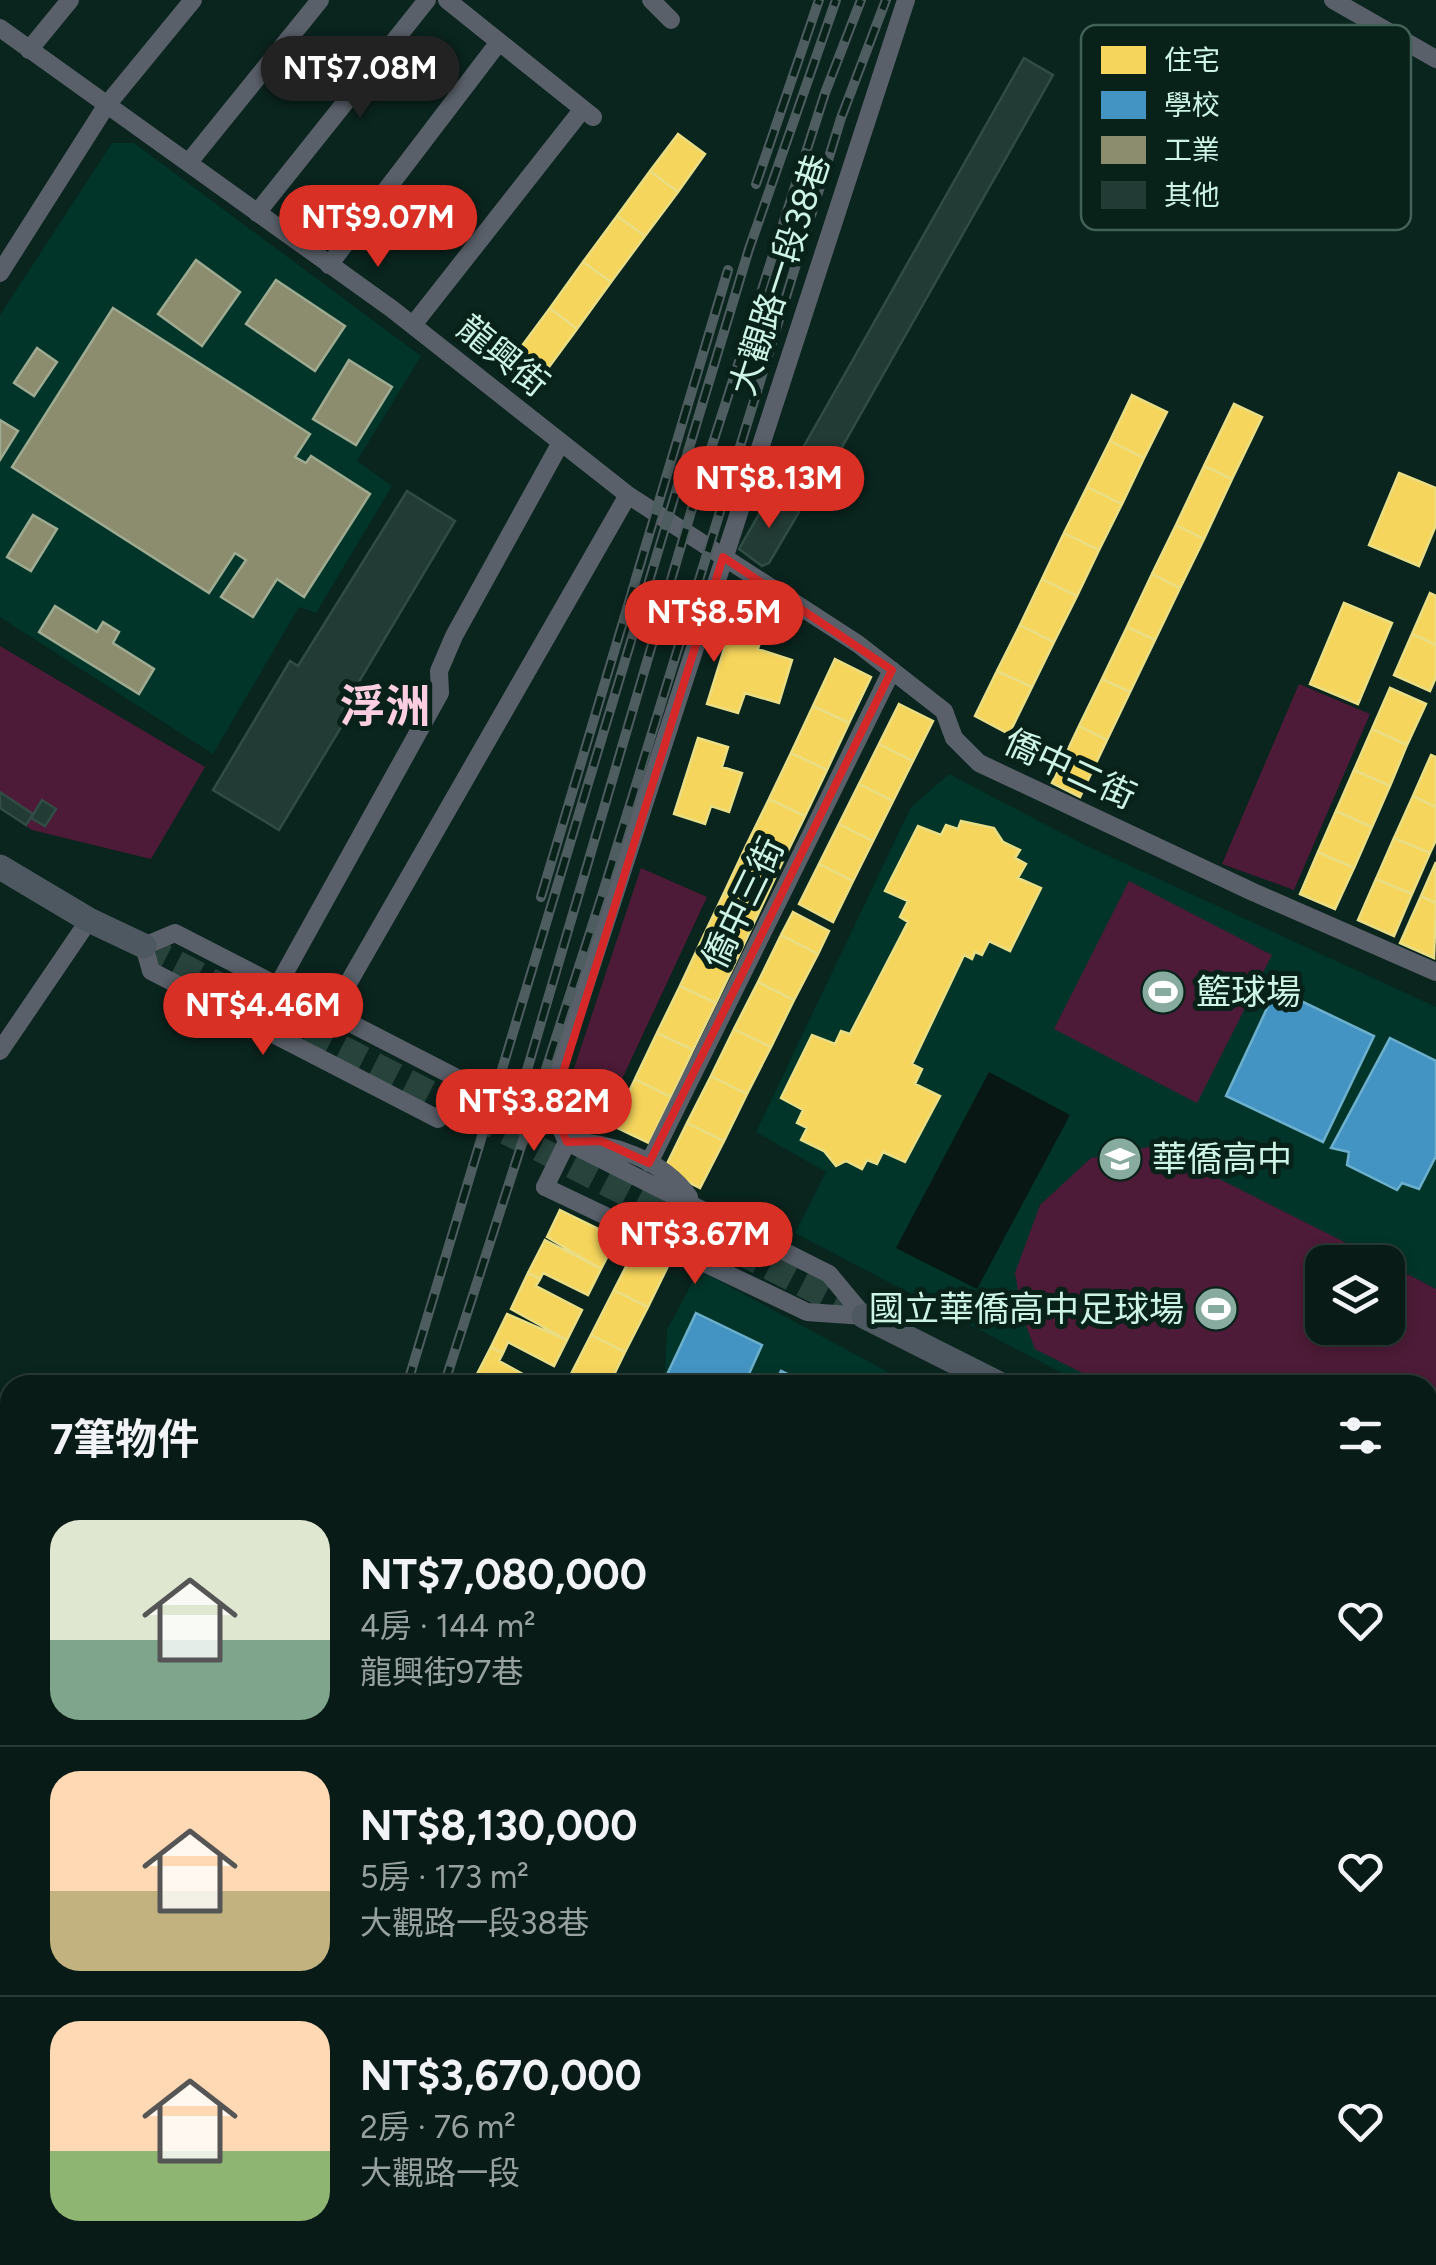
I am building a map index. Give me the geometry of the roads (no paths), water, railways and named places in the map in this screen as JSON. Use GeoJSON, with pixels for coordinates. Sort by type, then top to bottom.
{"type":"FeatureCollection","features":[{"type":"Feature","properties":{"kind":"main road"},"geometry":{"type":"LineString","coordinates":[[0,867],[90,920],[144,946]]}},
{"type":"Feature","properties":{"kind":"main road"},"geometry":{"type":"LineString","coordinates":[[864,1316],[981,1375]]}},
{"type":"Feature","properties":{"kind":"street"},"geometry":{"type":"LineString","coordinates":[[29,50],[70,0]]}},
{"type":"Feature","properties":{"kind":"street"},"geometry":{"type":"LineString","coordinates":[[0,273],[106,106],[193,0]]}},
{"type":"Feature","properties":{"kind":"street"},"geometry":{"type":"LineString","coordinates":[[189,162],[320,0]]}},
{"type":"Feature","properties":{"kind":"street"},"geometry":{"type":"LineString","coordinates":[[257,213],[427,0]]}},
{"type":"Feature","properties":{"kind":"street"},"geometry":{"type":"LineString","coordinates":[[413,325],[587,114],[446,0]]}},
{"type":"Feature","properties":{"kind":"street"},"geometry":{"type":"LineString","coordinates":[[651,0],[671,20]]}},
{"type":"Feature","properties":{"kind":"street","name":"大觀路一段38巷"},"geometry":{"type":"LineString","coordinates":[[567,1142],[552,1108],[552,1090],[906,0]]}},
{"type":"Feature","properties":{"kind":"street"},"geometry":{"type":"LineString","coordinates":[[1333,0],[1377,25]]}},
{"type":"Feature","properties":{"kind":"street","name":"龍興街"},"geometry":{"type":"LineString","coordinates":[[0,28],[413,325],[628,495],[722,557]]}},
{"type":"Feature","properties":{"kind":"street"},"geometry":{"type":"LineString","coordinates":[[328,265],[499,42]]}},
{"type":"Feature","properties":{"kind":"street"},"geometry":{"type":"LineString","coordinates":[[1411,45],[1436,59]]}},
{"type":"Feature","properties":{"kind":"street"},"geometry":{"type":"LineString","coordinates":[[277,987],[440,693],[439,671],[454,636],[560,444]]}},
{"type":"Feature","properties":{"kind":"street"},"geometry":{"type":"LineString","coordinates":[[330,1015],[628,495]]}},
{"type":"Feature","properties":{"kind":"street","name":"僑中二街"},"geometry":{"type":"LineString","coordinates":[[722,557],[892,670],[944,712],[954,738],[979,763],[1253,892],[1436,972]]}},
{"type":"Feature","properties":{"kind":"street","name":"僑中三街"},"geometry":{"type":"LineString","coordinates":[[649,1164],[892,670]]}},
{"type":"Feature","properties":{"kind":"street"},"geometry":{"type":"LineString","coordinates":[[0,1050],[90,920]]}},
{"type":"Feature","properties":{"kind":"street"},"geometry":{"type":"LineString","coordinates":[[438,1119],[151,971],[144,946],[175,933],[458,1079]]}},
{"type":"Feature","properties":{"kind":"street"},"geometry":{"type":"LineString","coordinates":[[567,1142],[601,1142],[649,1164],[686,1191],[694,1205]]}},
{"type":"Feature","properties":{"kind":"street"},"geometry":{"type":"LineString","coordinates":[[567,1142],[545,1187],[808,1312],[864,1316]]}},
{"type":"Feature","properties":{"kind":"street"},"geometry":{"type":"LineString","coordinates":[[567,1142],[829,1274],[864,1316]]}},
{"type":"Feature","properties":{"kind":"tunnel"},"geometry":{"type":"LineString","coordinates":[[144,946],[864,1316]]}},
{"type":"Feature","properties":{"kind":"railway"},"geometry":{"type":"LineString","coordinates":[[756,184],[819,0]]}},
{"type":"Feature","properties":{"kind":"railway"},"geometry":{"type":"LineString","coordinates":[[410,1375],[749,249],[836,0]]}},
{"type":"Feature","properties":{"kind":"railway"},"geometry":{"type":"LineString","coordinates":[[520,1094],[693,505],[825,93],[861,0]]}},
{"type":"Feature","properties":{"kind":"railway"},"geometry":{"type":"LineString","coordinates":[[447,1375],[605,886],[841,118],[886,0]]}},
{"type":"Feature","properties":{"kind":"railway"},"geometry":{"type":"LineString","coordinates":[[541,897],[728,270]]}},
{"type":"Feature","properties":{"kind":"place","name":"籃球場"},"geometry":{"type":"Point","coordinates":[1163,992]}},
{"type":"Feature","properties":{"kind":"place","name":"華僑高中"},"geometry":{"type":"Point","coordinates":[1120,1159]}},
{"type":"Feature","properties":{"kind":"place","name":"國立華僑高中足球場"},"geometry":{"type":"Point","coordinates":[1216,1309]}},
{"type":"Feature","properties":{"kind":"district","name":"浮洲"},"geometry":{"type":"Point","coordinates":[385,706]}}]}
